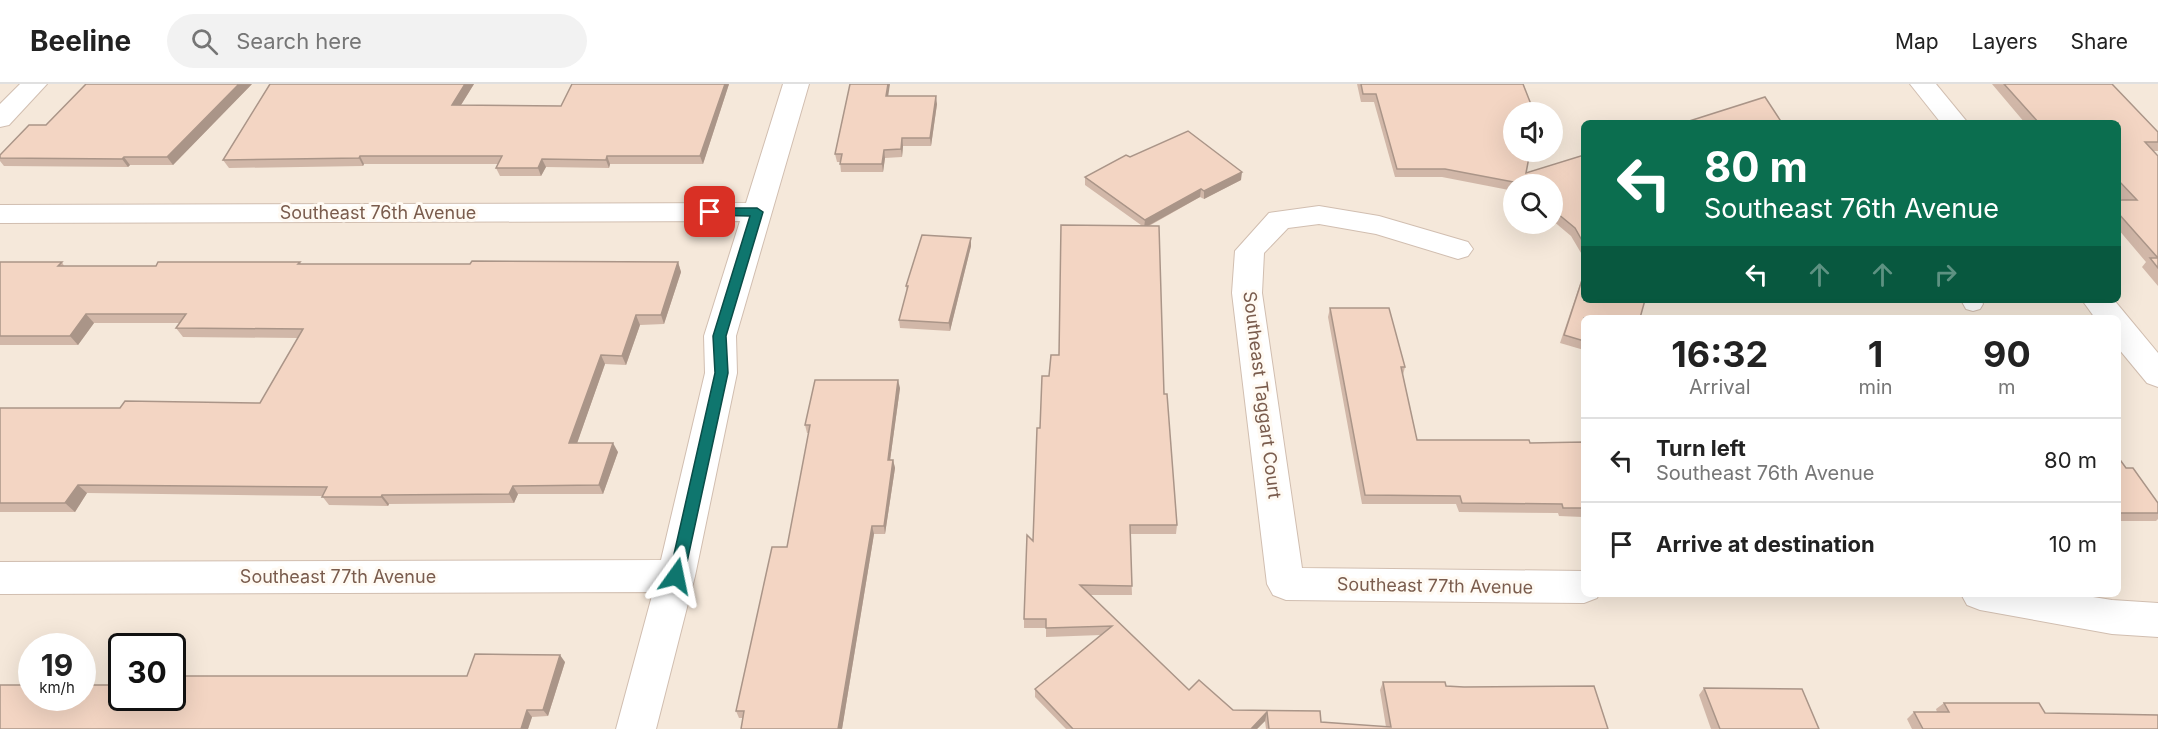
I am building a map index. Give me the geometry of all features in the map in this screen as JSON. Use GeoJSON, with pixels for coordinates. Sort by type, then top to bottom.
{"type":"FeatureCollection","features":[{"type":"Feature","properties":{"kind":"street"},"geometry":{"type":"LineString","coordinates":[[0,119],[34,84]]}},
{"type":"Feature","properties":{"kind":"street"},"geometry":{"type":"LineString","coordinates":[[636,729],[676,576],[721,373],[720,336],[796,84]]}},
{"type":"Feature","properties":{"kind":"street"},"geometry":{"type":"LineString","coordinates":[[1923,84],[1953,120]]}},
{"type":"Feature","properties":{"kind":"street","name":"Southeast 76th Avenue"},"geometry":{"type":"LineString","coordinates":[[0,214],[757,212]]}},
{"type":"Feature","properties":{"kind":"street","name":"Southeast Taggart Court"},"geometry":{"type":"LineString","coordinates":[[1286,584],[1247,293],[1250,251],[1279,220],[1319,215],[1379,225],[1458,249]]}},
{"type":"Feature","properties":{"kind":"street"},"geometry":{"type":"LineString","coordinates":[[2100,303],[2110,315]]}},
{"type":"Feature","properties":{"kind":"street"},"geometry":{"type":"LineString","coordinates":[[2121,330],[2157,373]]}},
{"type":"Feature","properties":{"kind":"street","name":"Southeast 77th Avenue"},"geometry":{"type":"LineString","coordinates":[[0,578],[676,576]]}},
{"type":"Feature","properties":{"kind":"street","name":"Southeast 77th Avenue"},"geometry":{"type":"LineString","coordinates":[[1286,584],[1581,587]]}},
{"type":"Feature","properties":{"kind":"street"},"geometry":{"type":"LineString","coordinates":[[1998,597],[2112,616],[2158,620]]}},
{"type":"Feature","properties":{"kind":"shaded area"},"geometry":{"type":"Polygon","coordinates":[[[0,84],[2158,84],[2158,729],[0,729],[0,84]]]}},
{"type":"Feature","properties":{"kind":"building"},"geometry":{"type":"Polygon","coordinates":[[[86,84],[239,84],[167,157],[0,158],[0,155],[29,125],[46,125],[86,84]]]}},
{"type":"Feature","properties":{"kind":"building"},"geometry":{"type":"Polygon","coordinates":[[[270,84],[465,84],[452,105],[561,106],[572,84],[725,84],[700,156],[607,156],[606,160],[542,159],[538,168],[496,168],[502,156],[360,156],[359,158],[223,160],[270,84]]]}},
{"type":"Feature","properties":{"kind":"building"},"geometry":{"type":"Polygon","coordinates":[[[850,84],[888,84],[886,96],[936,96],[930,138],[902,138],[901,149],[884,150],[882,164],[840,164],[842,154],[835,154],[850,84]]]}},
{"type":"Feature","properties":{"kind":"building"},"geometry":{"type":"Polygon","coordinates":[[[1361,84],[1523,84],[1530,102],[1503,102],[1503,162],[1528,162],[1526,173],[1581,156],[1581,239],[1575,228],[1563,218],[1563,174],[1503,174],[1503,180],[1445,169],[1397,169],[1376,94],[1363,94],[1361,84]]]}},
{"type":"Feature","properties":{"kind":"building"},"geometry":{"type":"Polygon","coordinates":[[[2004,84],[2112,84],[2158,132],[2158,142],[2145,142],[2158,156],[2158,258],[2121,216],[2121,200],[2137,200],[2121,183],[2121,120],[2036,120],[2004,84]]]}},
{"type":"Feature","properties":{"kind":"building"},"geometry":{"type":"Polygon","coordinates":[[[1765,97],[1780,120],[1692,120],[1765,97]]]}},
{"type":"Feature","properties":{"kind":"building"},"geometry":{"type":"Polygon","coordinates":[[[1188,131],[1242,172],[1204,191],[1201,189],[1145,220],[1085,177],[1126,155],[1130,157],[1188,131]]]}},
{"type":"Feature","properties":{"kind":"building"},"geometry":{"type":"Polygon","coordinates":[[[1061,225],[1159,226],[1164,394],[1167,394],[1177,525],[1130,525],[1132,586],[1080,585],[1189,690],[1199,680],[1233,710],[1320,711],[1321,722],[1391,727],[1383,682],[1445,682],[1446,686],[1464,687],[1594,686],[1608,729],[1269,729],[1267,712],[1251,729],[1073,729],[1035,689],[1112,626],[1046,628],[1046,619],[1024,619],[1027,535],[1033,541],[1037,428],[1040,428],[1042,376],[1049,376],[1051,355],[1059,355],[1061,225]]]}},
{"type":"Feature","properties":{"kind":"building"},"geometry":{"type":"Polygon","coordinates":[[[922,235],[971,238],[949,323],[899,320],[908,286],[906,286],[922,235]]]}},
{"type":"Feature","properties":{"kind":"building"},"geometry":{"type":"Polygon","coordinates":[[[2150,258],[2158,258],[2158,268],[2150,258]]]}},
{"type":"Feature","properties":{"kind":"building"},"geometry":{"type":"Polygon","coordinates":[[[472,261],[678,262],[661,315],[636,315],[622,356],[601,355],[569,443],[613,443],[599,485],[513,486],[509,494],[322,497],[327,487],[78,485],[65,503],[0,503],[0,408],[120,408],[125,401],[260,403],[303,329],[176,328],[186,314],[86,314],[70,336],[0,336],[0,262],[62,262],[58,266],[156,266],[158,262],[470,264],[472,261]]]}},
{"type":"Feature","properties":{"kind":"building"},"geometry":{"type":"Polygon","coordinates":[[[1581,283],[1581,303],[1644,303],[1641,315],[1581,315],[1581,340],[1564,335],[1581,283]]]}},
{"type":"Feature","properties":{"kind":"building"},"geometry":{"type":"Polygon","coordinates":[[[1330,308],[1389,308],[1405,367],[1401,367],[1417,440],[1581,442],[1581,508],[1563,508],[1562,504],[1462,503],[1460,496],[1365,495],[1330,308]]]}},
{"type":"Feature","properties":{"kind":"building"},"geometry":{"type":"Polygon","coordinates":[[[815,380],[898,380],[888,460],[893,460],[884,526],[872,526],[838,729],[741,729],[744,711],[736,711],[772,547],[787,547],[810,425],[805,425],[815,380]]]}},
{"type":"Feature","properties":{"kind":"building"},"geometry":{"type":"Polygon","coordinates":[[[2121,461],[2126,468],[2133,468],[2158,503],[2158,513],[2121,513],[2121,461]]]}},
{"type":"Feature","properties":{"kind":"building"},"geometry":{"type":"Polygon","coordinates":[[[475,654],[560,655],[543,710],[527,710],[521,729],[0,729],[0,685],[18,685],[18,711],[96,711],[96,685],[108,685],[108,711],[186,711],[186,676],[467,676],[475,654]]]}},
{"type":"Feature","properties":{"kind":"building"},"geometry":{"type":"Polygon","coordinates":[[[1704,688],[1802,689],[1819,729],[1720,729],[1704,688]]]}},
{"type":"Feature","properties":{"kind":"building"},"geometry":{"type":"Polygon","coordinates":[[[1944,703],[2039,703],[2045,713],[2158,715],[2158,729],[1923,729],[1914,712],[1949,712],[1944,703]]]}},
{"type":"Feature","properties":{"kind":"route"},"geometry":{"type":"LineString","coordinates":[[676,576],[721,373],[720,336],[757,212],[710,212]]}}]}
